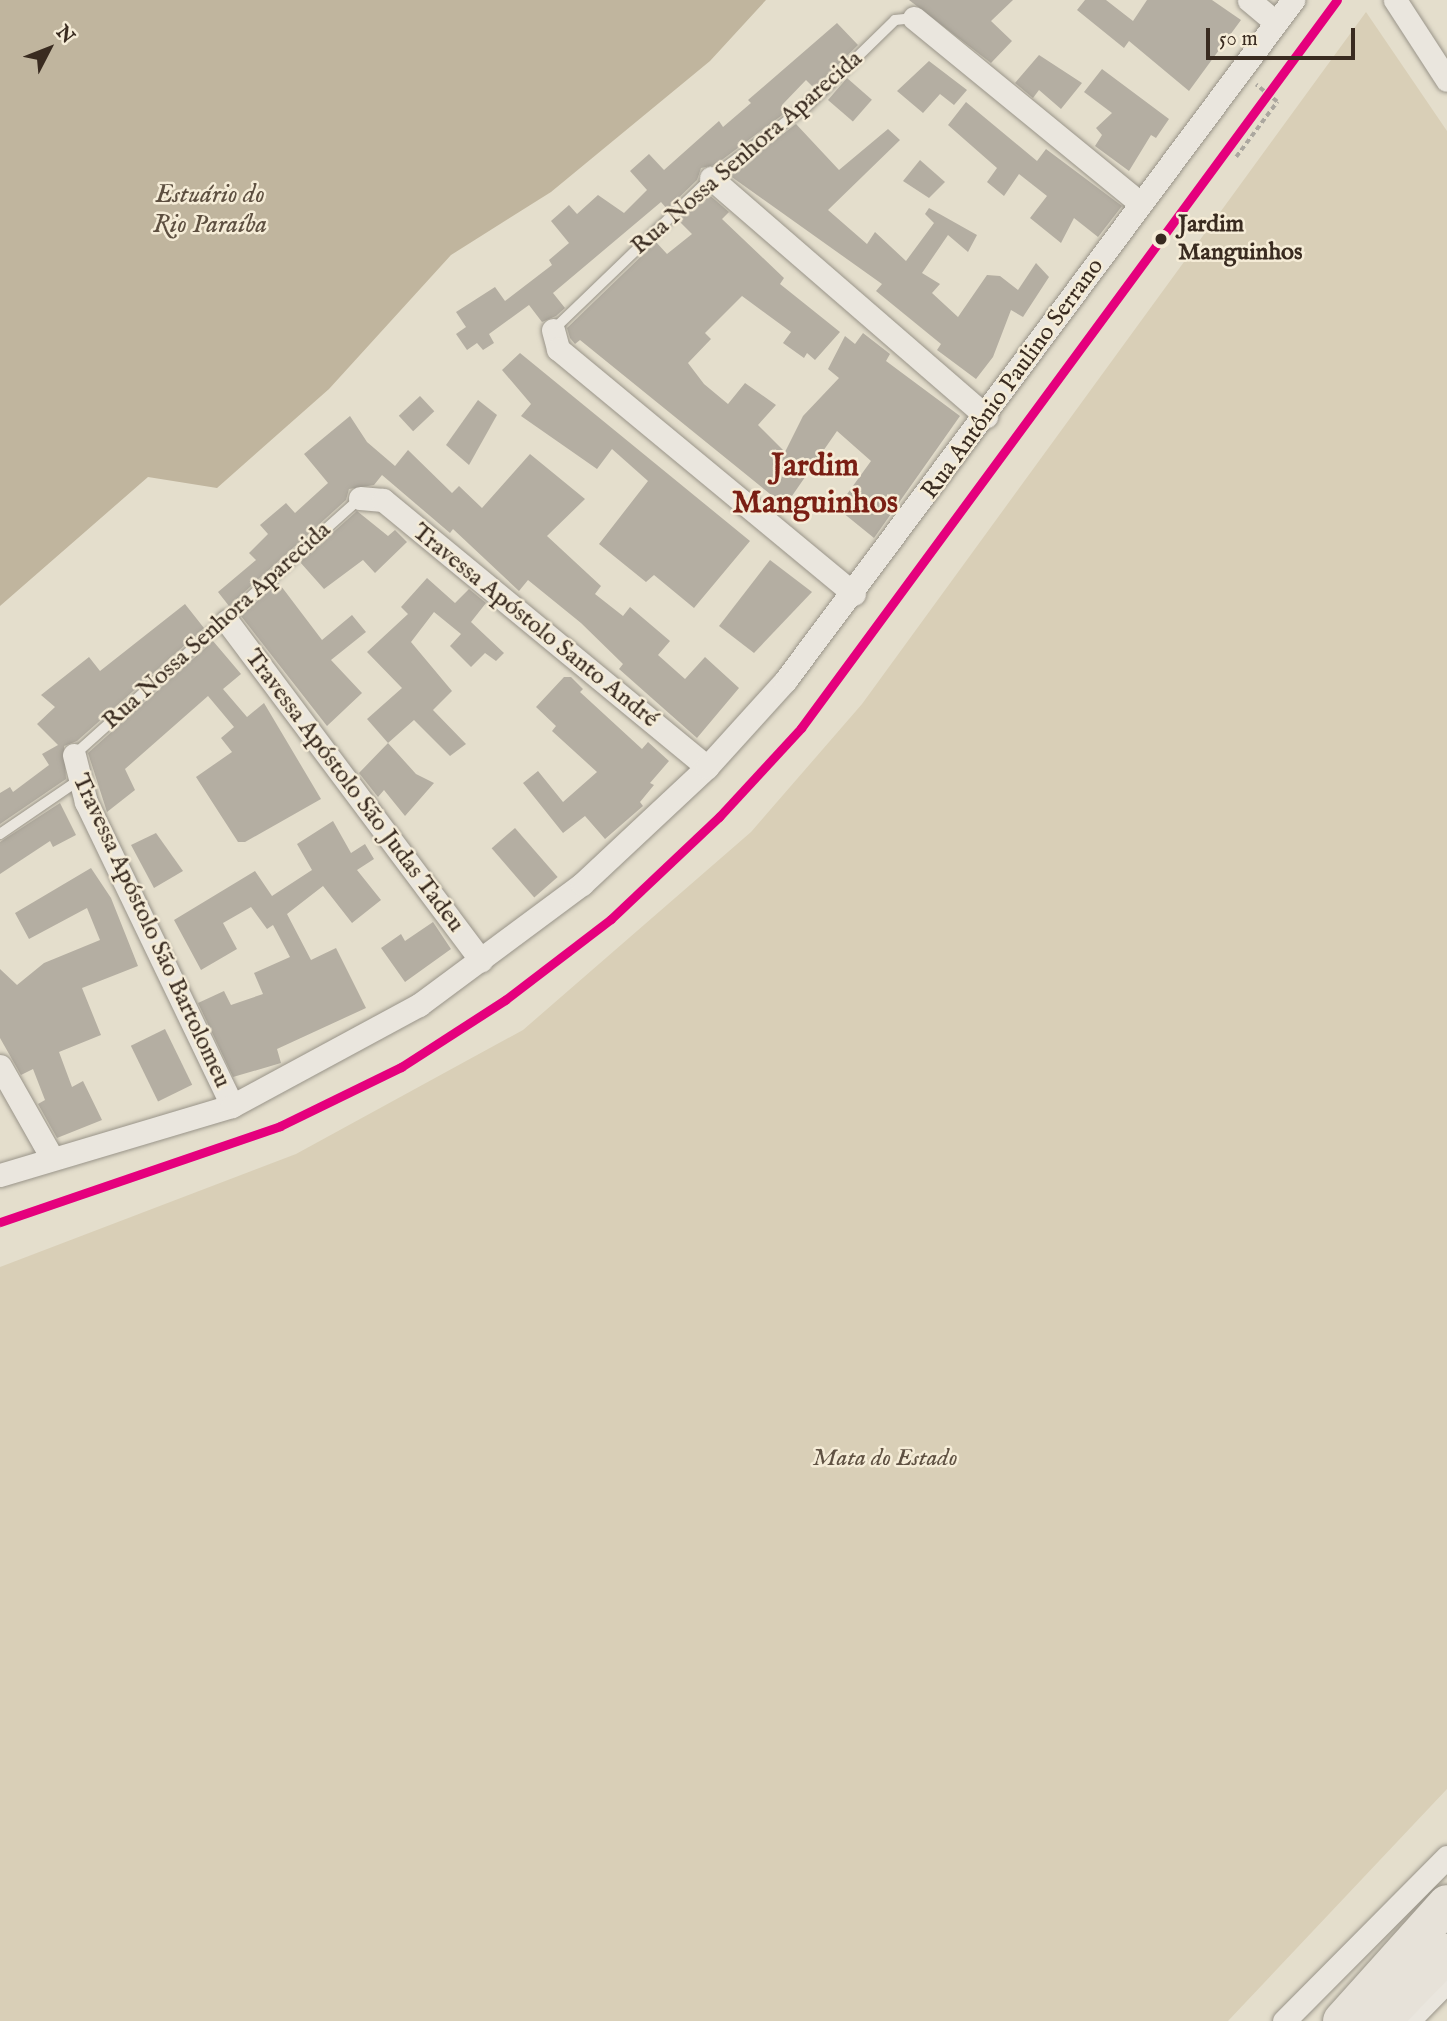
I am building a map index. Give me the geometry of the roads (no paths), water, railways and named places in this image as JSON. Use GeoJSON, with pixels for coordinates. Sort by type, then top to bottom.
{"type":"FeatureCollection","features":[{"type":"Feature","properties":{"kind":"highway"},"geometry":{"type":"LineString","coordinates":[[1342,2021],[1447,1904]]}},
{"type":"Feature","properties":{"kind":"highway"},"geometry":{"type":"LineString","coordinates":[[1381,2021],[1447,1953]]}},
{"type":"Feature","properties":{"kind":"street"},"geometry":{"type":"LineString","coordinates":[[1249,0],[1276,23]]}},
{"type":"Feature","properties":{"kind":"street","name":"Rua Antônio Paulino Serrano"},"geometry":{"type":"LineString","coordinates":[[0,1175],[232,1107],[419,1005],[582,884],[707,766],[854,594],[1293,0]]}},
{"type":"Feature","properties":{"kind":"street"},"geometry":{"type":"LineString","coordinates":[[1395,0],[1447,80]]}},
{"type":"Feature","properties":{"kind":"street"},"geometry":{"type":"LineString","coordinates":[[914,18],[1141,204]]}},
{"type":"Feature","properties":{"kind":"street"},"geometry":{"type":"LineString","coordinates":[[711,178],[986,415]]}},
{"type":"Feature","properties":{"kind":"street"},"geometry":{"type":"LineString","coordinates":[[553,330],[558,349],[854,594]]}},
{"type":"Feature","properties":{"kind":"street","name":"Travessa Apóstolo Santo André"},"geometry":{"type":"LineString","coordinates":[[360,498],[383,500],[707,766]]}},
{"type":"Feature","properties":{"kind":"street","name":"Travessa Apóstolo São Judas Tadeu"},"geometry":{"type":"LineString","coordinates":[[228,621],[481,960]]}},
{"type":"Feature","properties":{"kind":"street","name":"Travessa Apóstolo São Bartolomeu"},"geometry":{"type":"LineString","coordinates":[[74,755],[79,780],[232,1107]]}},
{"type":"Feature","properties":{"kind":"street"},"geometry":{"type":"LineString","coordinates":[[0,1066],[52,1158]]}},
{"type":"Feature","properties":{"kind":"street"},"geometry":{"type":"LineString","coordinates":[[1284,2021],[1447,1857]]}},
{"type":"Feature","properties":{"kind":"street"},"geometry":{"type":"LineString","coordinates":[[1408,2021],[1447,1981]]}},
{"type":"Feature","properties":{"kind":"lane","name":"Rua Nossa Senhora Aparecida"},"geometry":{"type":"LineString","coordinates":[[553,330],[711,178],[807,106],[895,20],[914,18]]}},
{"type":"Feature","properties":{"kind":"lane","name":"Rua Nossa Senhora Aparecida"},"geometry":{"type":"LineString","coordinates":[[74,755],[228,621],[360,498]]}},
{"type":"Feature","properties":{"kind":"lane"},"geometry":{"type":"LineString","coordinates":[[0,834],[79,780]]}},
{"type":"Feature","properties":{"kind":"water","name":"Estuário do Rio Paraíba"},"geometry":{"type":"Polygon","coordinates":[[[0,0],[766,0],[710,61],[551,192],[451,255],[329,389],[217,488],[148,477],[0,606],[0,0]]]}},
{"type":"Feature","properties":{"kind":"place","name":"Jardim Manguinhos"},"geometry":{"type":"Point","coordinates":[1161,239]}},
{"type":"Feature","properties":{"kind":"district","name":"Jardim Manguinhos"},"geometry":{"type":"Point","coordinates":[815,486]}},
{"type":"Feature","properties":{"kind":"park label","name":"Mata do Estado"},"geometry":{"type":"Point","coordinates":[885,1459]}}]}
